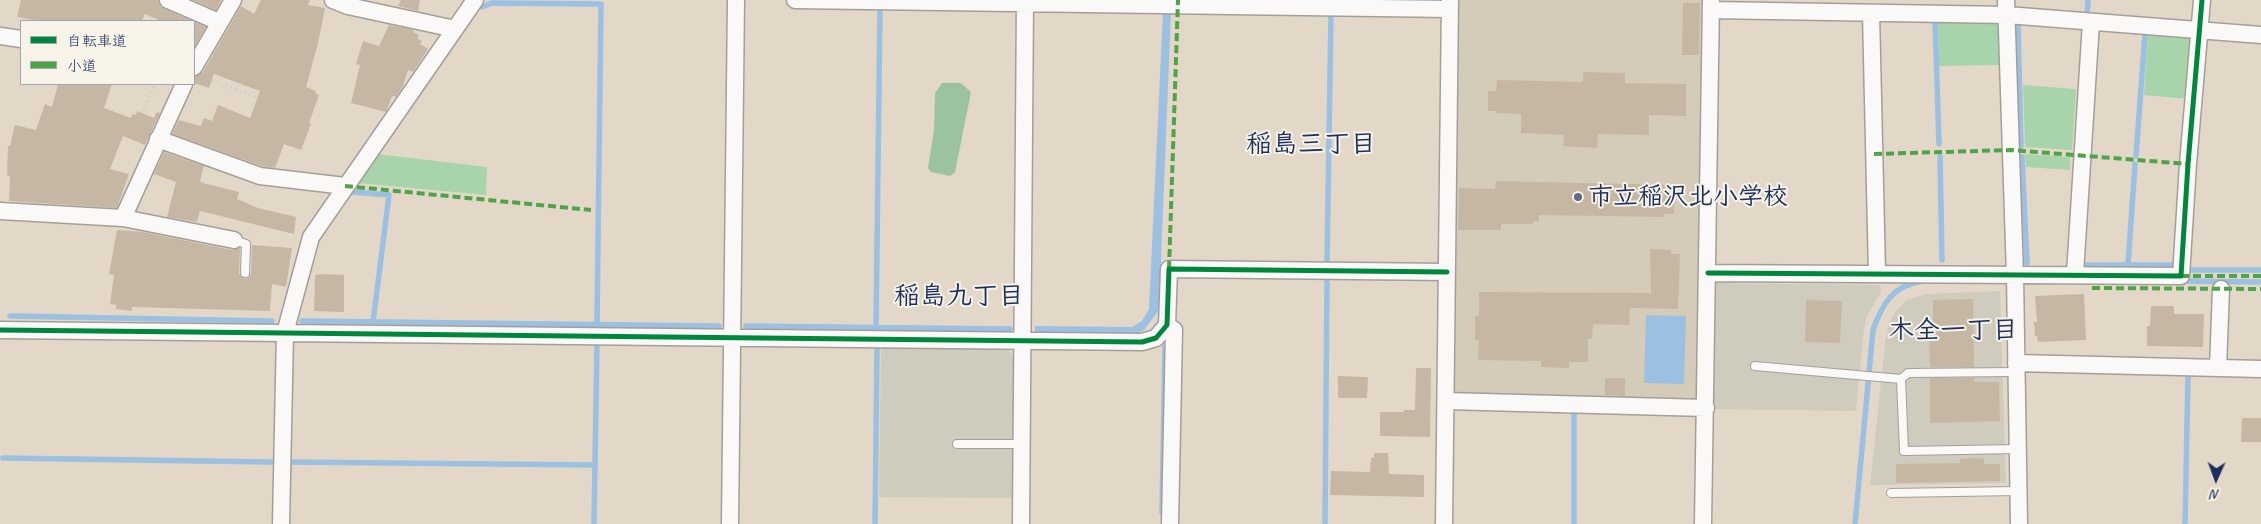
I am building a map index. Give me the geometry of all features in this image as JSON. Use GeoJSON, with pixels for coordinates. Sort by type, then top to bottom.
{"type":"FeatureCollection","features":[{"type":"Feature","properties":{"kind":"street"},"geometry":{"type":"LineString","coordinates":[[168,0],[219,22]]}},
{"type":"Feature","properties":{"kind":"street"},"geometry":{"type":"LineString","coordinates":[[195,65],[233,0]]}},
{"type":"Feature","properties":{"kind":"street"},"geometry":{"type":"LineString","coordinates":[[333,0],[348,6],[455,29]]}},
{"type":"Feature","properties":{"kind":"street"},"geometry":{"type":"LineString","coordinates":[[281,524],[285,333],[311,237],[475,0]]}},
{"type":"Feature","properties":{"kind":"street"},"geometry":{"type":"LineString","coordinates":[[730,524],[736,0]]}},
{"type":"Feature","properties":{"kind":"street"},"geometry":{"type":"LineString","coordinates":[[795,0],[1450,4],[1444,524]]}},
{"type":"Feature","properties":{"kind":"street"},"geometry":{"type":"LineString","coordinates":[[1708,273],[2181,276],[2188,164],[2202,0]]}},
{"type":"Feature","properties":{"kind":"street"},"geometry":{"type":"LineString","coordinates":[[1021,524],[1025,2]]}},
{"type":"Feature","properties":{"kind":"street"},"geometry":{"type":"LineString","coordinates":[[1704,524],[1711,5],[1871,13],[2006,8],[2091,22],[2261,35]]}},
{"type":"Feature","properties":{"kind":"street"},"geometry":{"type":"LineString","coordinates":[[2006,8],[2015,292],[2019,524]]}},
{"type":"Feature","properties":{"kind":"street"},"geometry":{"type":"LineString","coordinates":[[1871,13],[1877,273]]}},
{"type":"Feature","properties":{"kind":"street"},"geometry":{"type":"LineString","coordinates":[[2074,274],[2091,22]]}},
{"type":"Feature","properties":{"kind":"street"},"geometry":{"type":"LineString","coordinates":[[0,36],[20,39]]}},
{"type":"Feature","properties":{"kind":"street"},"geometry":{"type":"LineString","coordinates":[[123,218],[183,85]]}},
{"type":"Feature","properties":{"kind":"street"},"geometry":{"type":"LineString","coordinates":[[158,140],[260,176],[346,186]]}},
{"type":"Feature","properties":{"kind":"street"},"geometry":{"type":"LineString","coordinates":[[0,211],[123,218],[234,240]]}},
{"type":"Feature","properties":{"kind":"street"},"geometry":{"type":"LineString","coordinates":[[0,330],[1142,342],[1156,338],[1168,325],[1169,270],[1447,272]]}},
{"type":"Feature","properties":{"kind":"street"},"geometry":{"type":"LineString","coordinates":[[2218,368],[2221,289]]}},
{"type":"Feature","properties":{"kind":"street"},"geometry":{"type":"LineString","coordinates":[[1168,325],[1174,330],[1170,524]]}},
{"type":"Feature","properties":{"kind":"street"},"geometry":{"type":"LineString","coordinates":[[2016,367],[2261,369]]}},
{"type":"Feature","properties":{"kind":"street"},"geometry":{"type":"LineString","coordinates":[[1446,401],[1706,408]]}},
{"type":"Feature","properties":{"kind":"lane"},"geometry":{"type":"LineString","coordinates":[[234,240],[246,244],[245,273]]}},
{"type":"Feature","properties":{"kind":"lane"},"geometry":{"type":"LineString","coordinates":[[1755,366],[1901,379],[1908,373],[2016,367]]}},
{"type":"Feature","properties":{"kind":"lane"},"geometry":{"type":"LineString","coordinates":[[1901,379],[1904,451],[2018,449]]}},
{"type":"Feature","properties":{"kind":"lane"},"geometry":{"type":"LineString","coordinates":[[957,444],[1021,444]]}},
{"type":"Feature","properties":{"kind":"lane"},"geometry":{"type":"LineString","coordinates":[[1892,493],[2018,490]]}},
{"type":"Feature","properties":{"kind":"path"},"geometry":{"type":"LineString","coordinates":[[212,80],[256,97]]}},
{"type":"Feature","properties":{"kind":"path"},"geometry":{"type":"LineString","coordinates":[[144,111],[155,85]]}},
{"type":"Feature","properties":{"kind":"shaded area","name":"市立稲沢北小学校"},"geometry":{"type":"Polygon","coordinates":[[[1458,0],[1703,0],[1698,401],[1454,393],[1458,0]]]}},
{"type":"Feature","properties":{"kind":"shaded area"},"geometry":{"type":"Polygon","coordinates":[[[1712,283],[1880,285],[1881,292],[1866,318],[1856,411],[1710,409],[1712,283]]]}},
{"type":"Feature","properties":{"kind":"shaded area"},"geometry":{"type":"Polygon","coordinates":[[[2000,291],[2006,483],[1870,485],[1886,336],[1890,321],[1895,312],[1907,300],[1926,294],[2000,291]]]}},
{"type":"Feature","properties":{"kind":"shaded area"},"geometry":{"type":"Polygon","coordinates":[[[881,346],[1006,348],[1014,357],[1013,498],[879,497],[881,346]]]}},
{"type":"Feature","properties":{"kind":"green space"},"geometry":{"type":"Polygon","coordinates":[[[1938,19],[1999,21],[2000,65],[1939,66],[1938,19]]]}},
{"type":"Feature","properties":{"kind":"green space"},"geometry":{"type":"Polygon","coordinates":[[[2148,32],[2191,35],[2189,99],[2144,95],[2148,32]]]}},
{"type":"Feature","properties":{"kind":"green space"},"geometry":{"type":"Polygon","coordinates":[[[942,83],[961,83],[971,92],[955,172],[950,176],[931,172],[928,168],[934,130],[935,93],[942,83]]]}},
{"type":"Feature","properties":{"kind":"green space"},"geometry":{"type":"Polygon","coordinates":[[[2023,85],[2076,89],[2072,150],[2025,147],[2023,85]]]}},
{"type":"Feature","properties":{"kind":"green space"},"geometry":{"type":"Polygon","coordinates":[[[377,154],[487,167],[486,195],[358,183],[377,154]]]}},
{"type":"Feature","properties":{"kind":"green space"},"geometry":{"type":"Polygon","coordinates":[[[2025,154],[2070,157],[2070,170],[2026,167],[2025,154]]]}},
{"type":"Feature","properties":{"kind":"water"},"geometry":{"type":"Polygon","coordinates":[[[1163,11],[1171,12],[1159,310],[1144,330],[1135,334],[1035,333],[1035,326],[1132,327],[1142,321],[1149,309],[1163,11]]]}},
{"type":"Feature","properties":{"kind":"water"},"geometry":{"type":"Polygon","coordinates":[[[1646,315],[1686,316],[1684,384],[1644,383],[1646,315]]]}},
{"type":"Feature","properties":{"kind":"building"},"geometry":{"type":"Polygon","coordinates":[[[21,0],[158,0],[160,6],[164,9],[190,20],[159,20],[145,14],[142,20],[33,20],[17,17],[21,0]]]}},
{"type":"Feature","properties":{"kind":"building"},"geometry":{"type":"Polygon","coordinates":[[[193,0],[221,0],[216,10],[193,0]]]}},
{"type":"Feature","properties":{"kind":"building"},"geometry":{"type":"Polygon","coordinates":[[[261,0],[310,0],[308,5],[325,8],[306,87],[316,91],[315,93],[319,95],[309,123],[311,124],[301,150],[284,144],[275,168],[262,166],[172,134],[179,120],[201,126],[204,118],[212,121],[218,105],[250,118],[260,91],[214,74],[209,88],[195,83],[195,76],[203,72],[241,6],[254,14],[261,0]]]}},
{"type":"Feature","properties":{"kind":"building"},"geometry":{"type":"Polygon","coordinates":[[[401,0],[420,0],[418,11],[398,6],[401,0]]]}},
{"type":"Feature","properties":{"kind":"building"},"geometry":{"type":"Polygon","coordinates":[[[1683,3],[1700,3],[1699,55],[1682,55],[1683,3]]]}},
{"type":"Feature","properties":{"kind":"building"},"geometry":{"type":"Polygon","coordinates":[[[195,22],[206,27],[195,46],[195,22]]]}},
{"type":"Feature","properties":{"kind":"building"},"geometry":{"type":"Polygon","coordinates":[[[389,25],[414,30],[413,32],[419,35],[417,38],[422,41],[420,44],[428,49],[413,72],[408,70],[403,86],[396,97],[392,96],[386,112],[351,103],[360,65],[356,64],[363,41],[379,46],[389,25]]]}},
{"type":"Feature","properties":{"kind":"building"},"geometry":{"type":"Polygon","coordinates":[[[1583,72],[1625,73],[1625,83],[1686,84],[1686,116],[1649,115],[1649,135],[1598,134],[1597,148],[1563,146],[1564,135],[1521,133],[1521,114],[1488,111],[1488,91],[1496,91],[1497,80],[1583,82],[1583,72]]]}},
{"type":"Feature","properties":{"kind":"building"},"geometry":{"type":"Polygon","coordinates":[[[58,85],[112,85],[104,108],[131,118],[132,114],[136,115],[137,111],[154,118],[157,112],[160,113],[145,145],[123,136],[110,169],[129,174],[117,208],[9,201],[10,176],[7,175],[8,146],[10,146],[15,125],[36,130],[45,104],[52,107],[58,85]]]}},
{"type":"Feature","properties":{"kind":"building"},"geometry":{"type":"Polygon","coordinates":[[[164,152],[204,166],[200,181],[203,183],[239,192],[237,199],[258,208],[296,217],[294,234],[200,211],[197,222],[167,217],[176,182],[154,174],[164,152]]]}},
{"type":"Feature","properties":{"kind":"building"},"geometry":{"type":"Polygon","coordinates":[[[1496,181],[1672,185],[1671,193],[1675,193],[1674,214],[1664,214],[1664,217],[1539,215],[1539,221],[1533,221],[1533,224],[1501,224],[1501,230],[1458,230],[1459,188],[1495,189],[1496,181]]]}},
{"type":"Feature","properties":{"kind":"building"},"geometry":{"type":"Polygon","coordinates":[[[117,230],[143,232],[232,250],[240,248],[239,273],[244,279],[248,278],[251,274],[252,245],[292,248],[286,287],[272,284],[270,311],[132,307],[132,311],[116,309],[116,305],[110,304],[114,275],[109,274],[117,230]]]}},
{"type":"Feature","properties":{"kind":"building"},"geometry":{"type":"Polygon","coordinates":[[[1650,249],[1671,250],[1671,254],[1680,254],[1678,309],[1630,308],[1629,325],[1593,324],[1592,339],[1588,339],[1588,362],[1569,362],[1569,368],[1541,367],[1541,361],[1478,360],[1479,340],[1475,340],[1475,316],[1479,316],[1479,292],[1651,293],[1650,249]]]}},
{"type":"Feature","properties":{"kind":"building"},"geometry":{"type":"Polygon","coordinates":[[[315,275],[344,275],[344,312],[314,311],[315,275]]]}},
{"type":"Feature","properties":{"kind":"building"},"geometry":{"type":"Polygon","coordinates":[[[2084,294],[2086,340],[2038,342],[2037,336],[2035,336],[2034,322],[2037,322],[2035,296],[2084,294]]]}},
{"type":"Feature","properties":{"kind":"building"},"geometry":{"type":"Polygon","coordinates":[[[1973,299],[1974,367],[1930,367],[1929,330],[1933,330],[1933,300],[1973,299]]]}},
{"type":"Feature","properties":{"kind":"building"},"geometry":{"type":"Polygon","coordinates":[[[1806,300],[1842,301],[1840,343],[1805,342],[1806,300]]]}},
{"type":"Feature","properties":{"kind":"building"},"geometry":{"type":"Polygon","coordinates":[[[2151,306],[2174,306],[2174,314],[2204,314],[2203,347],[2147,346],[2147,326],[2150,326],[2151,306]]]}},
{"type":"Feature","properties":{"kind":"building"},"geometry":{"type":"Polygon","coordinates":[[[1416,368],[1431,368],[1430,437],[1380,436],[1380,412],[1415,410],[1416,368]]]}},
{"type":"Feature","properties":{"kind":"building"},"geometry":{"type":"Polygon","coordinates":[[[1338,376],[1368,377],[1367,398],[1338,398],[1338,376]]]}},
{"type":"Feature","properties":{"kind":"building"},"geometry":{"type":"Polygon","coordinates":[[[1605,378],[1625,378],[1625,396],[1605,395],[1605,378]]]}},
{"type":"Feature","properties":{"kind":"building"},"geometry":{"type":"Polygon","coordinates":[[[1930,378],[1974,378],[1974,382],[1999,382],[2000,421],[1930,423],[1930,378]]]}},
{"type":"Feature","properties":{"kind":"building"},"geometry":{"type":"Polygon","coordinates":[[[2242,418],[2261,418],[2261,442],[2241,442],[2242,418]]]}},
{"type":"Feature","properties":{"kind":"building"},"geometry":{"type":"Polygon","coordinates":[[[1374,453],[1388,453],[1389,474],[1424,475],[1424,497],[1330,495],[1331,471],[1370,472],[1371,458],[1374,458],[1374,453]]]}},
{"type":"Feature","properties":{"kind":"building"},"geometry":{"type":"Polygon","coordinates":[[[1960,459],[1984,459],[1984,464],[2000,464],[2000,481],[1896,483],[1896,464],[1960,463],[1960,459]]]}},
{"type":"Feature","properties":{"kind":"waterway"},"geometry":{"type":"LineString","coordinates":[[2087,17],[2088,0]]}},
{"type":"Feature","properties":{"kind":"waterway"},"geometry":{"type":"LineString","coordinates":[[482,7],[492,3],[601,4],[597,324]]}},
{"type":"Feature","properties":{"kind":"waterway"},"geometry":{"type":"LineString","coordinates":[[876,327],[880,8]]}},
{"type":"Feature","properties":{"kind":"waterway"},"geometry":{"type":"LineString","coordinates":[[1327,262],[1331,14]]}},
{"type":"Feature","properties":{"kind":"waterway"},"geometry":{"type":"LineString","coordinates":[[1935,20],[1939,144]]}},
{"type":"Feature","properties":{"kind":"waterway"},"geometry":{"type":"LineString","coordinates":[[2018,23],[2021,146]]}},
{"type":"Feature","properties":{"kind":"waterway"},"geometry":{"type":"LineString","coordinates":[[2136,156],[2145,34]]}},
{"type":"Feature","properties":{"kind":"waterway"},"geometry":{"type":"LineString","coordinates":[[1940,156],[1942,260]]}},
{"type":"Feature","properties":{"kind":"waterway"},"geometry":{"type":"LineString","coordinates":[[2022,157],[2027,263]]}},
{"type":"Feature","properties":{"kind":"waterway"},"geometry":{"type":"LineString","coordinates":[[2128,265],[2135,164]]}},
{"type":"Feature","properties":{"kind":"waterway"},"geometry":{"type":"LineString","coordinates":[[352,192],[389,195],[373,322]]}},
{"type":"Feature","properties":{"kind":"waterway"},"geometry":{"type":"LineString","coordinates":[[2080,265],[2175,265]]}},
{"type":"Feature","properties":{"kind":"waterway"},"geometry":{"type":"LineString","coordinates":[[2190,270],[2261,270]]}},
{"type":"Feature","properties":{"kind":"waterway"},"geometry":{"type":"LineString","coordinates":[[1855,524],[1873,330],[1880,312],[1896,291],[1913,283],[1923,281]]}},
{"type":"Feature","properties":{"kind":"waterway"},"geometry":{"type":"LineString","coordinates":[[2180,281],[2261,282]]}},
{"type":"Feature","properties":{"kind":"waterway"},"geometry":{"type":"LineString","coordinates":[[1325,524],[1327,282]]}},
{"type":"Feature","properties":{"kind":"waterway"},"geometry":{"type":"LineString","coordinates":[[10,316],[272,321]]}},
{"type":"Feature","properties":{"kind":"waterway"},"geometry":{"type":"LineString","coordinates":[[302,321],[719,326]]}},
{"type":"Feature","properties":{"kind":"waterway"},"geometry":{"type":"LineString","coordinates":[[746,326],[1010,329]]}},
{"type":"Feature","properties":{"kind":"waterway"},"geometry":{"type":"LineString","coordinates":[[594,524],[597,342]]}},
{"type":"Feature","properties":{"kind":"waterway"},"geometry":{"type":"LineString","coordinates":[[1162,512],[1165,347]]}},
{"type":"Feature","properties":{"kind":"waterway"},"geometry":{"type":"LineString","coordinates":[[875,524],[877,348]]}},
{"type":"Feature","properties":{"kind":"waterway"},"geometry":{"type":"LineString","coordinates":[[2185,524],[2188,375]]}},
{"type":"Feature","properties":{"kind":"waterway"},"geometry":{"type":"LineString","coordinates":[[1574,413],[1574,524]]}},
{"type":"Feature","properties":{"kind":"waterway"},"geometry":{"type":"LineString","coordinates":[[3,458],[271,462]]}},
{"type":"Feature","properties":{"kind":"waterway"},"geometry":{"type":"LineString","coordinates":[[290,462],[595,465]]}},
{"type":"Feature","properties":{"kind":"marked path"},"geometry":{"type":"LineString","coordinates":[[1169,269],[1178,0]]}},
{"type":"Feature","properties":{"kind":"marked path"},"geometry":{"type":"LineString","coordinates":[[1874,154],[2011,150],[2188,164]]}},
{"type":"Feature","properties":{"kind":"marked path"},"geometry":{"type":"LineString","coordinates":[[345,186],[591,210]]}},
{"type":"Feature","properties":{"kind":"marked path"},"geometry":{"type":"LineString","coordinates":[[2181,276],[2261,276]]}},
{"type":"Feature","properties":{"kind":"marked path"},"geometry":{"type":"LineString","coordinates":[[2092,288],[2261,289]]}},
{"type":"Feature","properties":{"kind":"cycle path"},"geometry":{"type":"LineString","coordinates":[[1708,273],[2181,276],[2188,164],[2202,0]]}},
{"type":"Feature","properties":{"kind":"cycle path"},"geometry":{"type":"LineString","coordinates":[[0,330],[1142,342],[1156,338],[1167,325],[1169,269],[1447,272]]}},
{"type":"Feature","properties":{"kind":"place","name":"市立稲沢北小学校"},"geometry":{"type":"Point","coordinates":[1578,197]}},
{"type":"Feature","properties":{"kind":"district","name":"稲島三丁目"},"geometry":{"type":"Point","coordinates":[1311,145]}},
{"type":"Feature","properties":{"kind":"district","name":"稲島九丁目"},"geometry":{"type":"Point","coordinates":[959,297]}},
{"type":"Feature","properties":{"kind":"district","name":"木全一丁目"},"geometry":{"type":"Point","coordinates":[1953,331]}}]}
